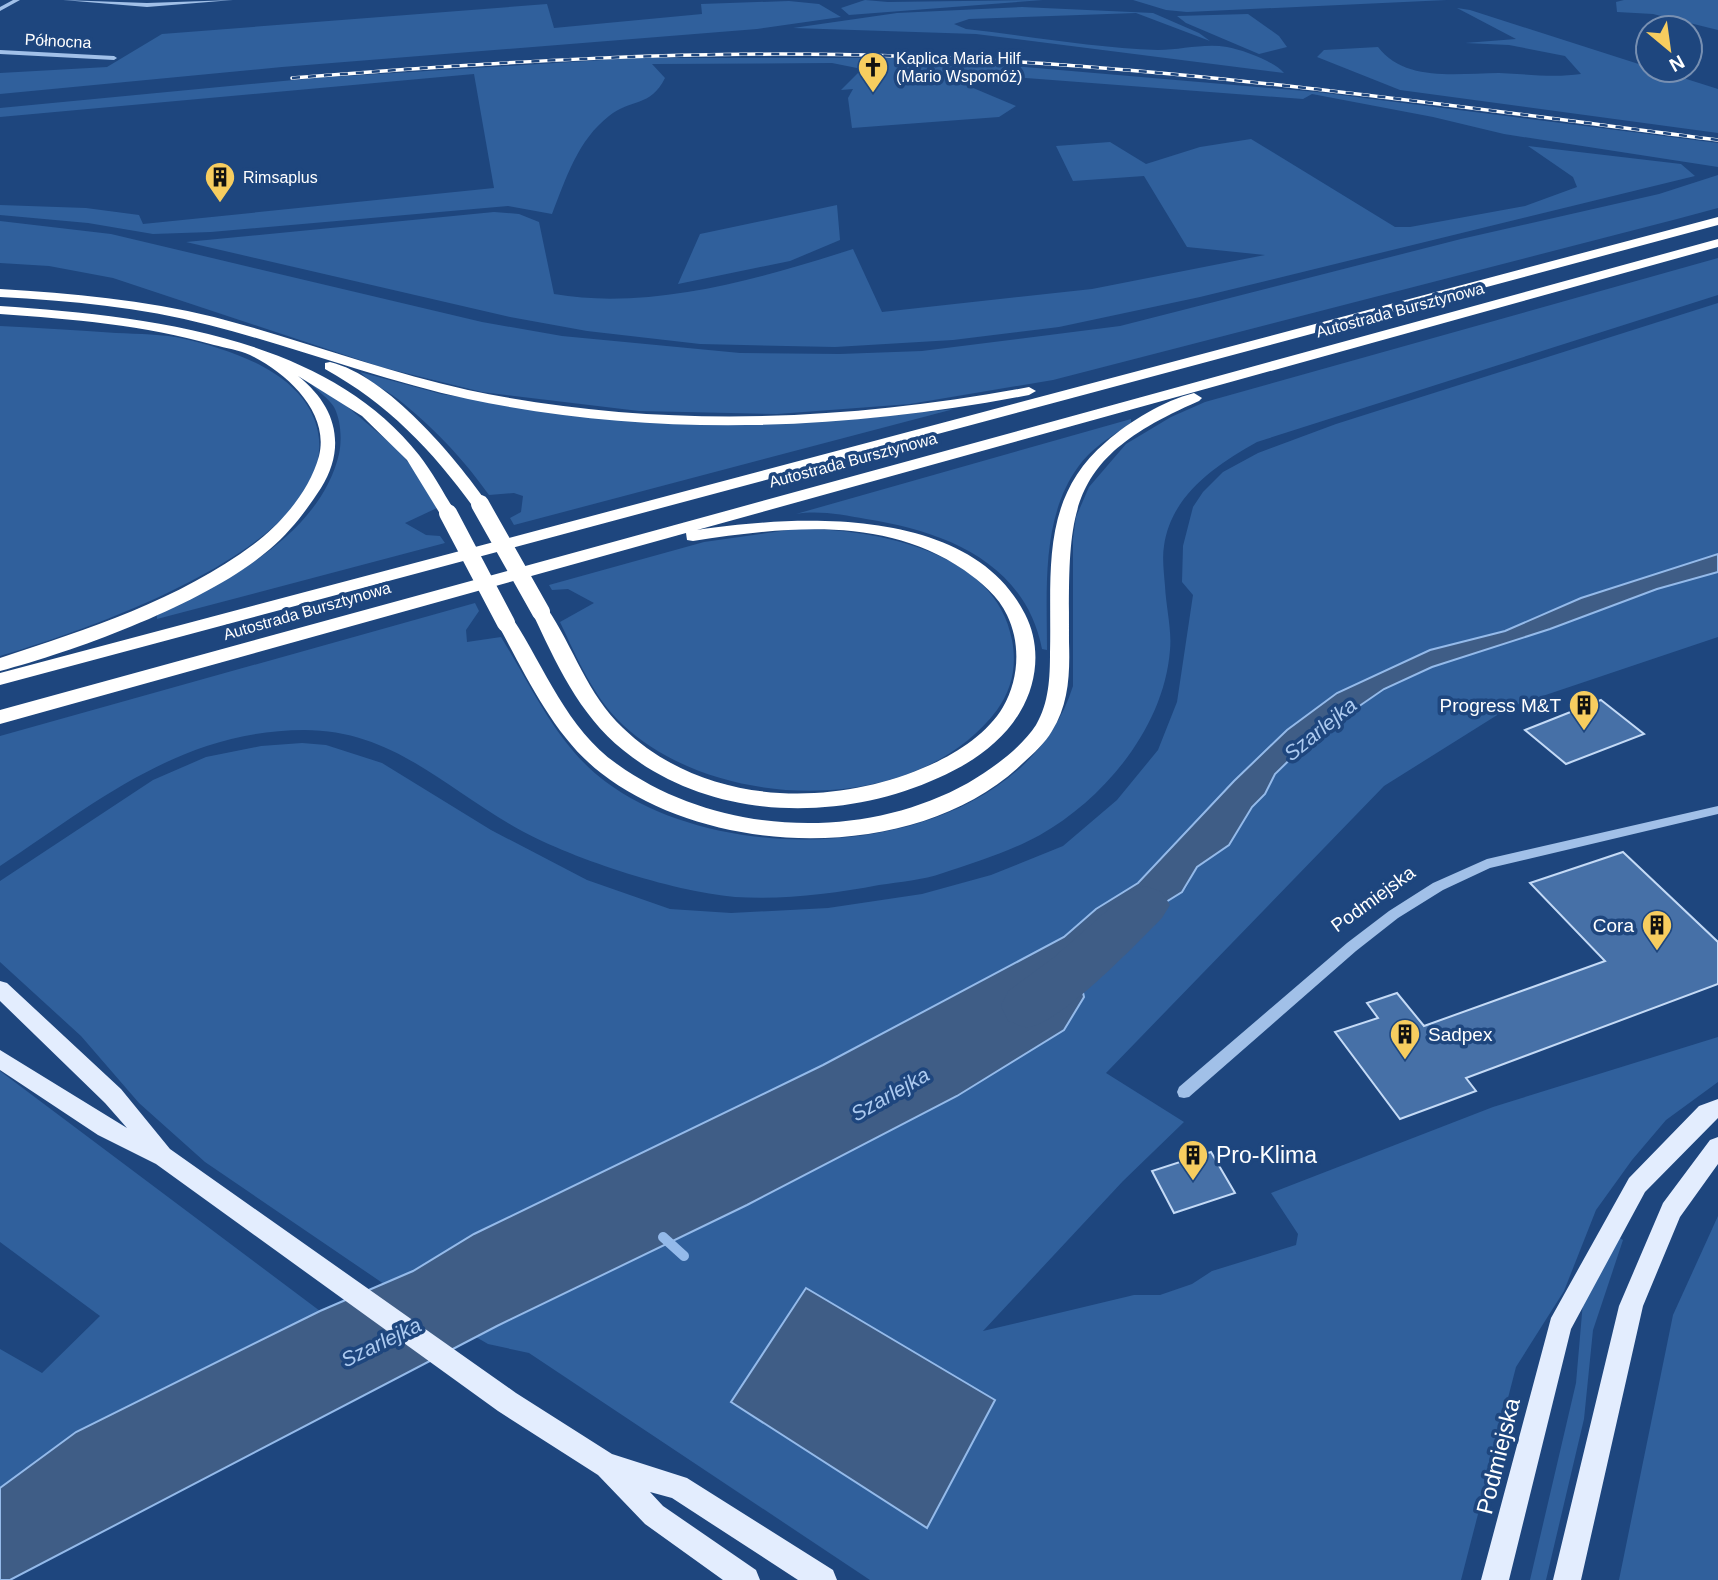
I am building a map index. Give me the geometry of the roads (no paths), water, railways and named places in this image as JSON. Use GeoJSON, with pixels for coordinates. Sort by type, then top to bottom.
{"type":"FeatureCollection","features":[{"type":"Feature","properties":{"kind":"highway","name":"Autostrada Bursztynowa"},"geometry":{"type":"LineString","coordinates":[[0,679],[1718,221]]}},
{"type":"Feature","properties":{"kind":"highway","name":"Autostrada Bursztynowa"},"geometry":{"type":"LineString","coordinates":[[0,717],[567,558],[1718,243]]}},
{"type":"Feature","properties":{"kind":"highway"},"geometry":{"type":"LineString","coordinates":[[0,293],[141,306],[199,318],[470,395],[566,410],[679,419],[784,419],[877,414],[1166,368]]}},
{"type":"Feature","properties":{"kind":"highway"},"geometry":{"type":"LineString","coordinates":[[0,310],[77,314],[149,324],[259,355],[322,382],[380,421],[423,467],[506,623],[559,712],[581,742],[615,773],[659,800],[727,822],[792,831],[858,827],[917,813],[964,796],[1000,772],[1037,737],[1050,716],[1060,677],[1061,580],[1065,521],[1073,494],[1090,467],[1125,435],[1173,406],[1280,363]]}},
{"type":"Feature","properties":{"kind":"highway"},"geometry":{"type":"LineString","coordinates":[[284,344],[362,384],[403,413],[435,443],[480,504],[586,697],[619,736],[670,772],[704,786],[778,800],[842,798],[871,794],[920,779],[957,760],[988,737],[1010,713],[1022,684],[1025,642],[1018,618],[1003,596],[969,565],[905,535],[856,524],[776,523],[567,558]]}},
{"type":"Feature","properties":{"kind":"highway"},"geometry":{"type":"LineString","coordinates":[[0,665],[118,623],[184,595],[238,564],[273,537],[301,507],[315,488],[327,461],[327,422],[302,388],[259,355]]}},
{"type":"Feature","properties":{"kind":"main road"},"geometry":{"type":"LineString","coordinates":[[0,989],[113,1096],[164,1157]]}},
{"type":"Feature","properties":{"kind":"main road"},"geometry":{"type":"LineString","coordinates":[[0,1059],[106,1129],[164,1157],[507,1402],[607,1466],[654,1515],[746,1580]]}},
{"type":"Feature","properties":{"kind":"main road","name":"Podmiejska"},"geometry":{"type":"LineString","coordinates":[[1495,1580],[1560,1326],[1637,1185],[1707,1113],[1718,1108]]}},
{"type":"Feature","properties":{"kind":"main road"},"geometry":{"type":"LineString","coordinates":[[1567,1580],[1631,1306],[1671,1210],[1718,1147]]}},
{"type":"Feature","properties":{"kind":"main road"},"geometry":{"type":"LineString","coordinates":[[607,1466],[678,1487],[822,1580]]}},
{"type":"Feature","properties":{"kind":"street"},"geometry":{"type":"LineString","coordinates":[[0,9],[17,0]]}},
{"type":"Feature","properties":{"kind":"street"},"geometry":{"type":"LineString","coordinates":[[66,0],[147,5],[230,0]]}},
{"type":"Feature","properties":{"kind":"street","name":"Północna"},"geometry":{"type":"LineString","coordinates":[[0,52],[114,58]]}},
{"type":"Feature","properties":{"kind":"street","name":"Podmiejska"},"geometry":{"type":"LineString","coordinates":[[1184,1092],[1373,928],[1413,899],[1452,877],[1488,864],[1718,810]]}},
{"type":"Feature","properties":{"kind":"water"},"geometry":{"type":"Polygon","coordinates":[[[1718,554],[1718,572],[1657,589],[1550,629],[1432,667],[1384,689],[1310,740],[1275,774],[1265,794],[1252,807],[1229,845],[1197,867],[1182,892],[1137,920],[1111,943],[1075,955],[1084,997],[1064,1030],[957,1096],[747,1205],[497,1326],[10,1580],[0,1580],[0,1488],[76,1432],[320,1311],[413,1271],[474,1234],[823,1065],[1064,937],[1096,909],[1138,883],[1234,781],[1287,730],[1337,693],[1430,650],[1505,631],[1581,598],[1718,554]]]}},
{"type":"Feature","properties":{"kind":"water"},"geometry":{"type":"Polygon","coordinates":[[[806,1288],[995,1400],[927,1528],[731,1402],[806,1288]]]}},
{"type":"Feature","properties":{"kind":"waterway","name":"Szarlejka"},"geometry":{"type":"LineString","coordinates":[[1027,1006],[1071,973],[1145,905]]}},
{"type":"Feature","properties":{"kind":"waterway"},"geometry":{"type":"LineString","coordinates":[[663,1237],[684,1256]]}},
{"type":"Feature","properties":{"kind":"railway"},"geometry":{"type":"LineString","coordinates":[[292,78],[594,58],[744,54],[895,56],[1205,77],[1410,100],[1718,140]]}},
{"type":"Feature","properties":{"kind":"place","name":"Kaplica Maria Hilf (Mario Wspomóż)"},"geometry":{"type":"Point","coordinates":[873,94]}},
{"type":"Feature","properties":{"kind":"place","name":"Rimsaplus"},"geometry":{"type":"Point","coordinates":[220,204]}},
{"type":"Feature","properties":{"kind":"place","name":"Progress M&T"},"geometry":{"type":"Point","coordinates":[1584,732]}},
{"type":"Feature","properties":{"kind":"place","name":"Cora"},"geometry":{"type":"Point","coordinates":[1657,952]}},
{"type":"Feature","properties":{"kind":"place","name":"Sadpex"},"geometry":{"type":"Point","coordinates":[1405,1061]}},
{"type":"Feature","properties":{"kind":"place","name":"Pro-Klima"},"geometry":{"type":"Point","coordinates":[1193,1182]}}]}
